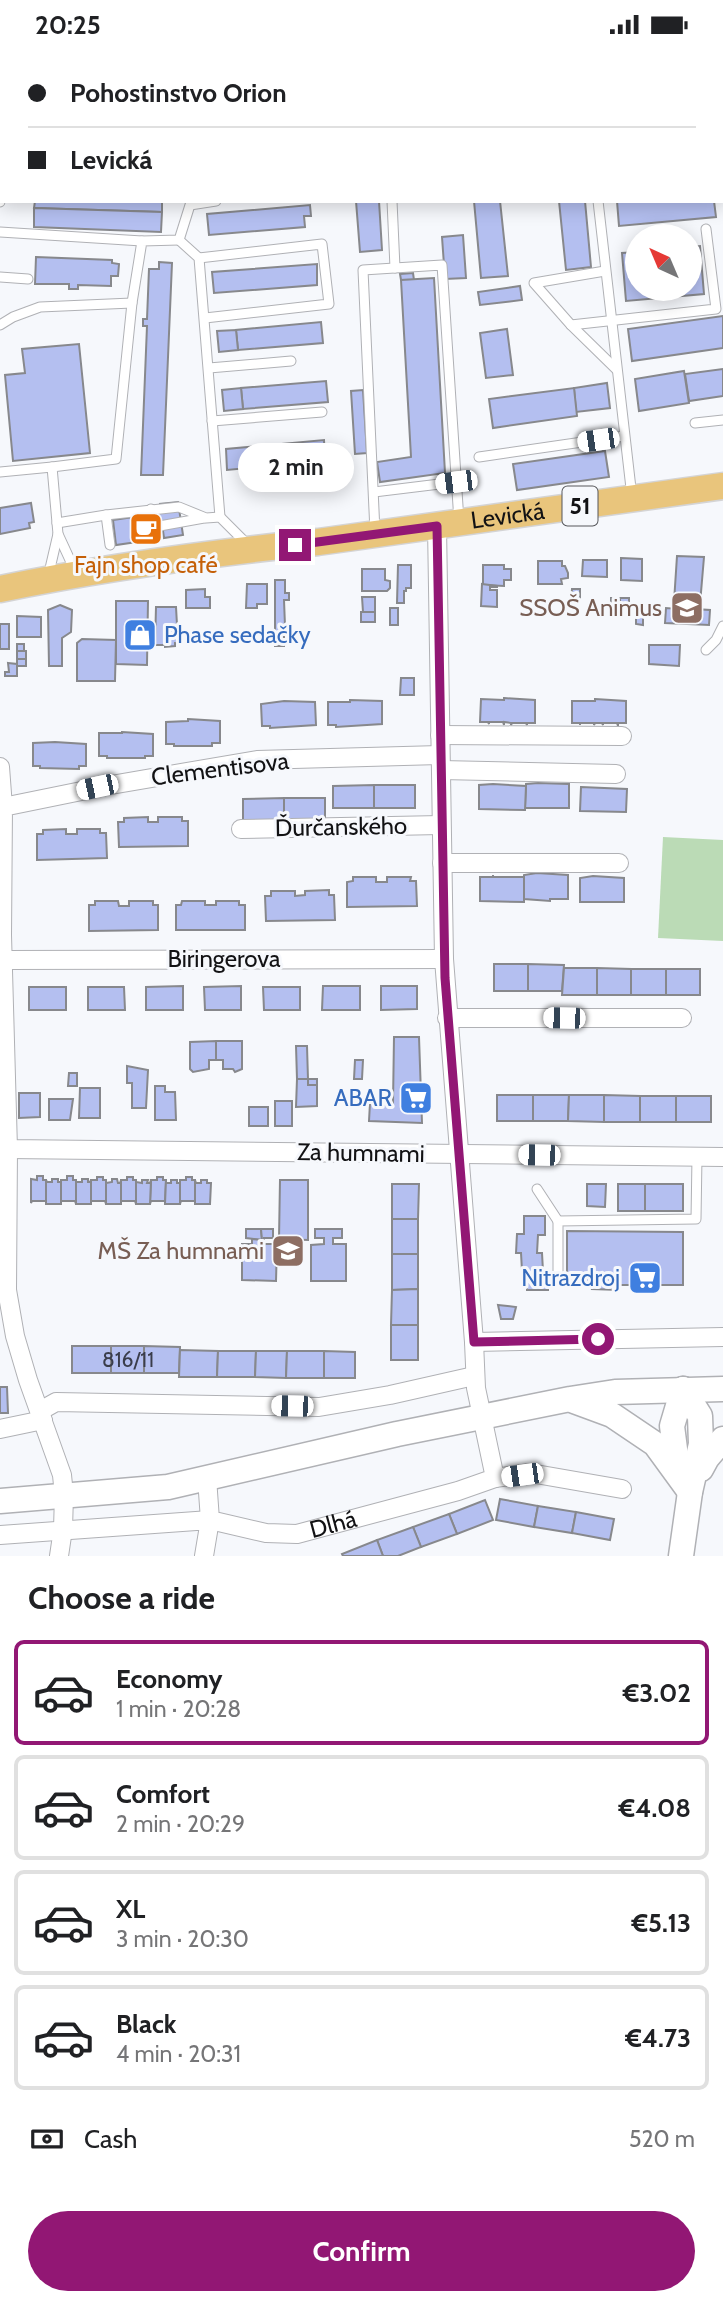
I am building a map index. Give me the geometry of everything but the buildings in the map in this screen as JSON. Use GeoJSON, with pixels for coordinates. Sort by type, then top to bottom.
{"type":"FeatureCollection","features":[{"type":"Feature","properties":{"kind":"main road","name":"Levická"},"geometry":{"type":"LineString","coordinates":[[0,589],[76,573],[723,486]]}},
{"type":"Feature","properties":{"kind":"street","name":"Ďurčanského"},"geometry":{"type":"LineString","coordinates":[[448,524],[440,735],[444,959],[474,1342],[474,1376],[481,1415]]}},
{"type":"Feature","properties":{"kind":"street"},"geometry":{"type":"LineString","coordinates":[[440,735],[622,736]]}},
{"type":"Feature","properties":{"kind":"street","name":"Clementisova"},"geometry":{"type":"LineString","coordinates":[[2,807],[257,760],[440,762],[616,774]]}},
{"type":"Feature","properties":{"kind":"street"},"geometry":{"type":"LineString","coordinates":[[0,767],[7,1336],[28,1380],[62,1475],[63,1529],[59,1556]]}},
{"type":"Feature","properties":{"kind":"street","name":"Ďurčanského"},"geometry":{"type":"LineString","coordinates":[[241,829],[441,825]]}},
{"type":"Feature","properties":{"kind":"street"},"geometry":{"type":"LineString","coordinates":[[442,863],[619,863]]}},
{"type":"Feature","properties":{"kind":"street","name":"Biringerova"},"geometry":{"type":"LineString","coordinates":[[3,960],[444,959]]}},
{"type":"Feature","properties":{"kind":"street"},"geometry":{"type":"LineString","coordinates":[[447,1018],[682,1018]]}},
{"type":"Feature","properties":{"kind":"street","name":"Za humnami"},"geometry":{"type":"LineString","coordinates":[[4,1147],[723,1157]]}},
{"type":"Feature","properties":{"kind":"street"},"geometry":{"type":"LineString","coordinates":[[474,1342],[723,1338]]}},
{"type":"Feature","properties":{"kind":"street"},"geometry":{"type":"LineString","coordinates":[[0,1429],[42,1416],[56,1402],[318,1407],[390,1395],[474,1376]]}},
{"type":"Feature","properties":{"kind":"street"},"geometry":{"type":"LineString","coordinates":[[681,1556],[684,1484],[672,1426],[683,1389]]}},
{"type":"Feature","properties":{"kind":"street"},"geometry":{"type":"LineString","coordinates":[[0,1501],[142,1490],[207,1478],[481,1415],[615,1392],[723,1389]]}},
{"type":"Feature","properties":{"kind":"street"},"geometry":{"type":"LineString","coordinates":[[570,1399],[612,1415],[655,1444],[684,1484]]}},
{"type":"Feature","properties":{"kind":"street"},"geometry":{"type":"LineString","coordinates":[[481,1415],[495,1478]]}},
{"type":"Feature","properties":{"kind":"street"},"geometry":{"type":"LineString","coordinates":[[684,1484],[723,1439]]}},
{"type":"Feature","properties":{"kind":"street","name":"Dlhá"},"geometry":{"type":"LineString","coordinates":[[0,1535],[210,1520],[266,1533],[297,1534],[458,1491],[495,1478],[530,1473],[622,1489]]}},
{"type":"Feature","properties":{"kind":"street"},"geometry":{"type":"LineString","coordinates":[[204,1556],[210,1520],[207,1478]]}},
{"type":"Feature","properties":{"kind":"lane"},"geometry":{"type":"LineString","coordinates":[[179,240],[190,203]]}},
{"type":"Feature","properties":{"kind":"lane"},"geometry":{"type":"LineString","coordinates":[[392,203],[395,268]]}},
{"type":"Feature","properties":{"kind":"lane"},"geometry":{"type":"LineString","coordinates":[[598,203],[633,498]]}},
{"type":"Feature","properties":{"kind":"lane"},"geometry":{"type":"LineString","coordinates":[[571,325],[716,309],[706,229]]}},
{"type":"Feature","properties":{"kind":"lane"},"geometry":{"type":"LineString","coordinates":[[0,232],[142,241],[179,240],[199,258],[220,517],[252,549]]}},
{"type":"Feature","properties":{"kind":"lane"},"geometry":{"type":"LineString","coordinates":[[0,472],[116,459],[132,303],[142,241]]}},
{"type":"Feature","properties":{"kind":"lane"},"geometry":{"type":"LineString","coordinates":[[199,258],[322,244],[329,304],[205,318]]}},
{"type":"Feature","properties":{"kind":"lane"},"geometry":{"type":"LineString","coordinates":[[375,534],[363,270],[442,265],[456,482],[448,524]]}},
{"type":"Feature","properties":{"kind":"lane"},"geometry":{"type":"LineString","coordinates":[[605,271],[534,283],[571,325],[616,369]]}},
{"type":"Feature","properties":{"kind":"lane"},"geometry":{"type":"LineString","coordinates":[[0,277],[29,279]]}},
{"type":"Feature","properties":{"kind":"lane"},"geometry":{"type":"LineString","coordinates":[[0,325],[40,306],[132,303]]}},
{"type":"Feature","properties":{"kind":"lane"},"geometry":{"type":"LineString","coordinates":[[209,368],[291,361]]}},
{"type":"Feature","properties":{"kind":"lane"},"geometry":{"type":"LineString","coordinates":[[212,421],[322,412]]}},
{"type":"Feature","properties":{"kind":"lane"},"geometry":{"type":"LineString","coordinates":[[695,423],[723,420]]}},
{"type":"Feature","properties":{"kind":"lane"},"geometry":{"type":"LineString","coordinates":[[479,457],[625,436]]}},
{"type":"Feature","properties":{"kind":"lane"},"geometry":{"type":"LineString","coordinates":[[47,580],[58,534],[52,467]]}},
{"type":"Feature","properties":{"kind":"lane"},"geometry":{"type":"LineString","coordinates":[[373,492],[456,482]]}},
{"type":"Feature","properties":{"kind":"lane"},"geometry":{"type":"LineString","coordinates":[[57,523],[179,507],[206,518]]}},
{"type":"Feature","properties":{"kind":"lane"},"geometry":{"type":"LineString","coordinates":[[151,509],[153,527],[220,517]]}},
{"type":"Feature","properties":{"kind":"lane"},"geometry":{"type":"LineString","coordinates":[[106,515],[110,545]]}},
{"type":"Feature","properties":{"kind":"lane"},"geometry":{"type":"LineString","coordinates":[[58,534],[76,573]]}},
{"type":"Feature","properties":{"kind":"lane"},"geometry":{"type":"LineString","coordinates":[[706,650],[720,644],[723,626]]}},
{"type":"Feature","properties":{"kind":"lane"},"geometry":{"type":"LineString","coordinates":[[558,1221],[696,1219],[697,1157]]}},
{"type":"Feature","properties":{"kind":"lane"},"geometry":{"type":"LineString","coordinates":[[537,1189],[558,1221],[558,1277]]}},
{"type":"Feature","properties":{"kind":"green space"},"geometry":{"type":"Polygon","coordinates":[[[663,837],[723,840],[723,941],[658,938],[663,837]]]}},
{"type":"Feature","properties":{"kind":"place","name":"Fajn shop café"},"geometry":{"type":"Point","coordinates":[146,529]}},
{"type":"Feature","properties":{"kind":"place","name":"SSOŠ Animus"},"geometry":{"type":"Point","coordinates":[687,608]}},
{"type":"Feature","properties":{"kind":"place","name":"Phase sedačky"},"geometry":{"type":"Point","coordinates":[140,635]}},
{"type":"Feature","properties":{"kind":"place","name":"ABAR"},"geometry":{"type":"Point","coordinates":[416,1098]}},
{"type":"Feature","properties":{"kind":"place","name":"MŠ Za humnami"},"geometry":{"type":"Point","coordinates":[288,1251]}},
{"type":"Feature","properties":{"kind":"place","name":"Nitrazdroj"},"geometry":{"type":"Point","coordinates":[645,1278]}},
{"type":"Feature","properties":{"kind":"route"},"geometry":{"type":"LineString","coordinates":[[295,545],[437,526],[445,978],[474,1342],[598,1339]]}}]}
